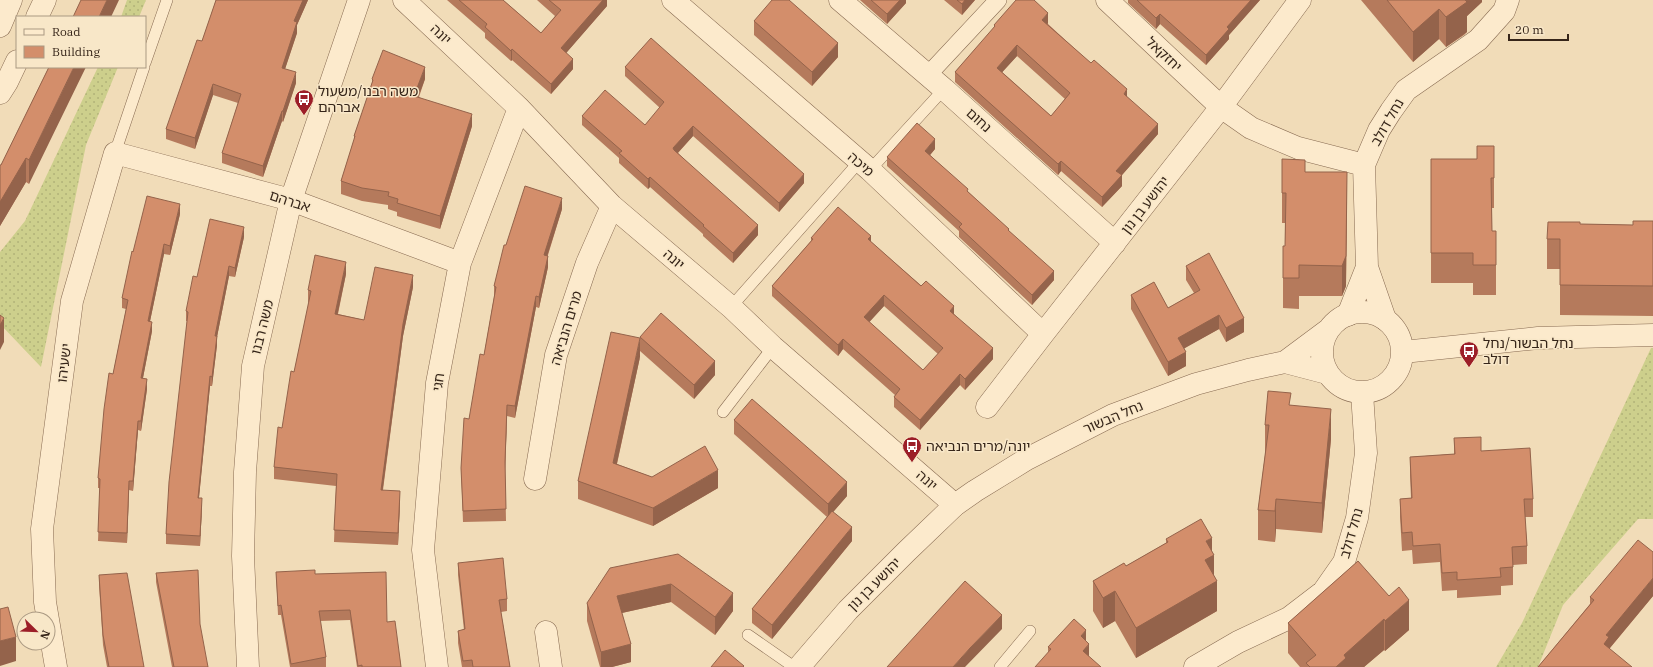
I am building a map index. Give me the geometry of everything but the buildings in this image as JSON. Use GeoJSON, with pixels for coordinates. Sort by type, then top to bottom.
{"type":"FeatureCollection","features":[{"type":"Feature","properties":{"kind":"street"},"geometry":{"type":"LineString","coordinates":[[0,26],[11,0]]}},
{"type":"Feature","properties":{"kind":"street"},"geometry":{"type":"LineString","coordinates":[[37,16],[45,0]]}},
{"type":"Feature","properties":{"kind":"street","name":"משה רבנו"},"geometry":{"type":"LineString","coordinates":[[248,667],[243,556],[245,472],[252,366],[291,200],[359,0]]}},
{"type":"Feature","properties":{"kind":"street","name":"יונה"},"geometry":{"type":"LineString","coordinates":[[404,0],[519,108],[612,206],[731,307],[773,346],[955,505]]}},
{"type":"Feature","properties":{"kind":"street","name":"מיכה"},"geometry":{"type":"LineString","coordinates":[[673,0],[865,166],[1043,334]]}},
{"type":"Feature","properties":{"kind":"street","name":"נחום"},"geometry":{"type":"LineString","coordinates":[[840,0],[944,89],[1115,244]]}},
{"type":"Feature","properties":{"kind":"street"},"geometry":{"type":"LineString","coordinates":[[927,76],[998,0]]}},
{"type":"Feature","properties":{"kind":"street","name":"יחזקאל"},"geometry":{"type":"LineString","coordinates":[[1107,0],[1221,107],[1251,128],[1298,148],[1364,165]]}},
{"type":"Feature","properties":{"kind":"street","name":"יהושע בן נון"},"geometry":{"type":"LineString","coordinates":[[987,407],[1221,107],[1300,0]]}},
{"type":"Feature","properties":{"kind":"street","name":"נחל דולב"},"geometry":{"type":"LineString","coordinates":[[1385,319],[1367,267],[1364,165],[1387,117],[1406,90],[1478,40],[1504,11],[1508,0]]}},
{"type":"Feature","properties":{"kind":"street"},"geometry":{"type":"LineString","coordinates":[[0,93],[16,63]]}},
{"type":"Feature","properties":{"kind":"street","name":"חגי"},"geometry":{"type":"LineString","coordinates":[[437,667],[423,550],[437,383],[460,263],[519,108]]}},
{"type":"Feature","properties":{"kind":"street","name":"אברהם"},"geometry":{"type":"LineString","coordinates":[[115,153],[291,200],[460,263]]}},
{"type":"Feature","properties":{"kind":"street","name":"ישעיהו"},"geometry":{"type":"LineString","coordinates":[[56,667],[45,602],[42,529],[72,301],[115,153]]}},
{"type":"Feature","properties":{"kind":"street","name":"מרים הנביאה"},"geometry":{"type":"LineString","coordinates":[[535,479],[556,355],[587,263],[612,206]]}},
{"type":"Feature","properties":{"kind":"street","name":"נחל דולב"},"geometry":{"type":"LineString","coordinates":[[1348,315],[1367,267]]}},
{"type":"Feature","properties":{"kind":"street"},"geometry":{"type":"LineString","coordinates":[[1366,312],[1385,319],[1398,334],[1403,352],[1399,366],[1393,377],[1385,385],[1374,391],[1362,393],[1354,392],[1340,386],[1327,373],[1323,364],[1323,340],[1328,330],[1337,320],[1348,315],[1366,312]]}},
{"type":"Feature","properties":{"kind":"street","name":"נחל הבשור"},"geometry":{"type":"LineString","coordinates":[[955,505],[1027,459],[1113,415],[1196,384],[1285,362],[1328,330]]}},
{"type":"Feature","properties":{"kind":"street"},"geometry":{"type":"LineString","coordinates":[[1403,352],[1538,338],[1653,335]]}},
{"type":"Feature","properties":{"kind":"street","name":"נחל הבשור"},"geometry":{"type":"LineString","coordinates":[[1285,362],[1327,373]]}},
{"type":"Feature","properties":{"kind":"street","name":"נחל דולב"},"geometry":{"type":"LineString","coordinates":[[1195,667],[1238,642],[1289,618],[1323,592],[1344,562],[1357,518],[1366,453],[1362,393]]}},
{"type":"Feature","properties":{"kind":"street","name":"יהושע בן נון"},"geometry":{"type":"LineString","coordinates":[[799,667],[848,610],[955,505]]}},
{"type":"Feature","properties":{"kind":"street"},"geometry":{"type":"LineString","coordinates":[[546,632],[551,667]]}},
{"type":"Feature","properties":{"kind":"lane"},"geometry":{"type":"LineString","coordinates":[[146,61],[167,0]]}},
{"type":"Feature","properties":{"kind":"lane","name":"ישעיהו"},"geometry":{"type":"LineString","coordinates":[[115,153],[144,68]]}},
{"type":"Feature","properties":{"kind":"lane"},"geometry":{"type":"LineString","coordinates":[[731,307],[865,166],[944,89]]}},
{"type":"Feature","properties":{"kind":"lane"},"geometry":{"type":"LineString","coordinates":[[723,412],[773,346]]}},
{"type":"Feature","properties":{"kind":"lane"},"geometry":{"type":"LineString","coordinates":[[1000,667],[1030,631]]}},
{"type":"Feature","properties":{"kind":"lane"},"geometry":{"type":"LineString","coordinates":[[748,635],[794,667]]}},
{"type":"Feature","properties":{"kind":"green space"},"geometry":{"type":"Polygon","coordinates":[[[127,0],[146,0],[139,16],[121,16],[127,0]]]}},
{"type":"Feature","properties":{"kind":"green space"},"geometry":{"type":"Polygon","coordinates":[[[98,68],[118,68],[86,145],[41,367],[0,324],[0,252],[25,221],[98,68]]]}},
{"type":"Feature","properties":{"kind":"green space"},"geometry":{"type":"Polygon","coordinates":[[[1651,348],[1653,348],[1653,519],[1638,519],[1563,605],[1538,667],[1496,667],[1522,623],[1651,348]]]}},
{"type":"Feature","properties":{"kind":"place","name":"משה רבנו/משעול אברהם"},"geometry":{"type":"Point","coordinates":[304,116]}},
{"type":"Feature","properties":{"kind":"place","name":"נחל הבשור/נחל דולב"},"geometry":{"type":"Point","coordinates":[1469,368]}},
{"type":"Feature","properties":{"kind":"place","name":"יונה/מרים הנביאה"},"geometry":{"type":"Point","coordinates":[912,463]}}]}
